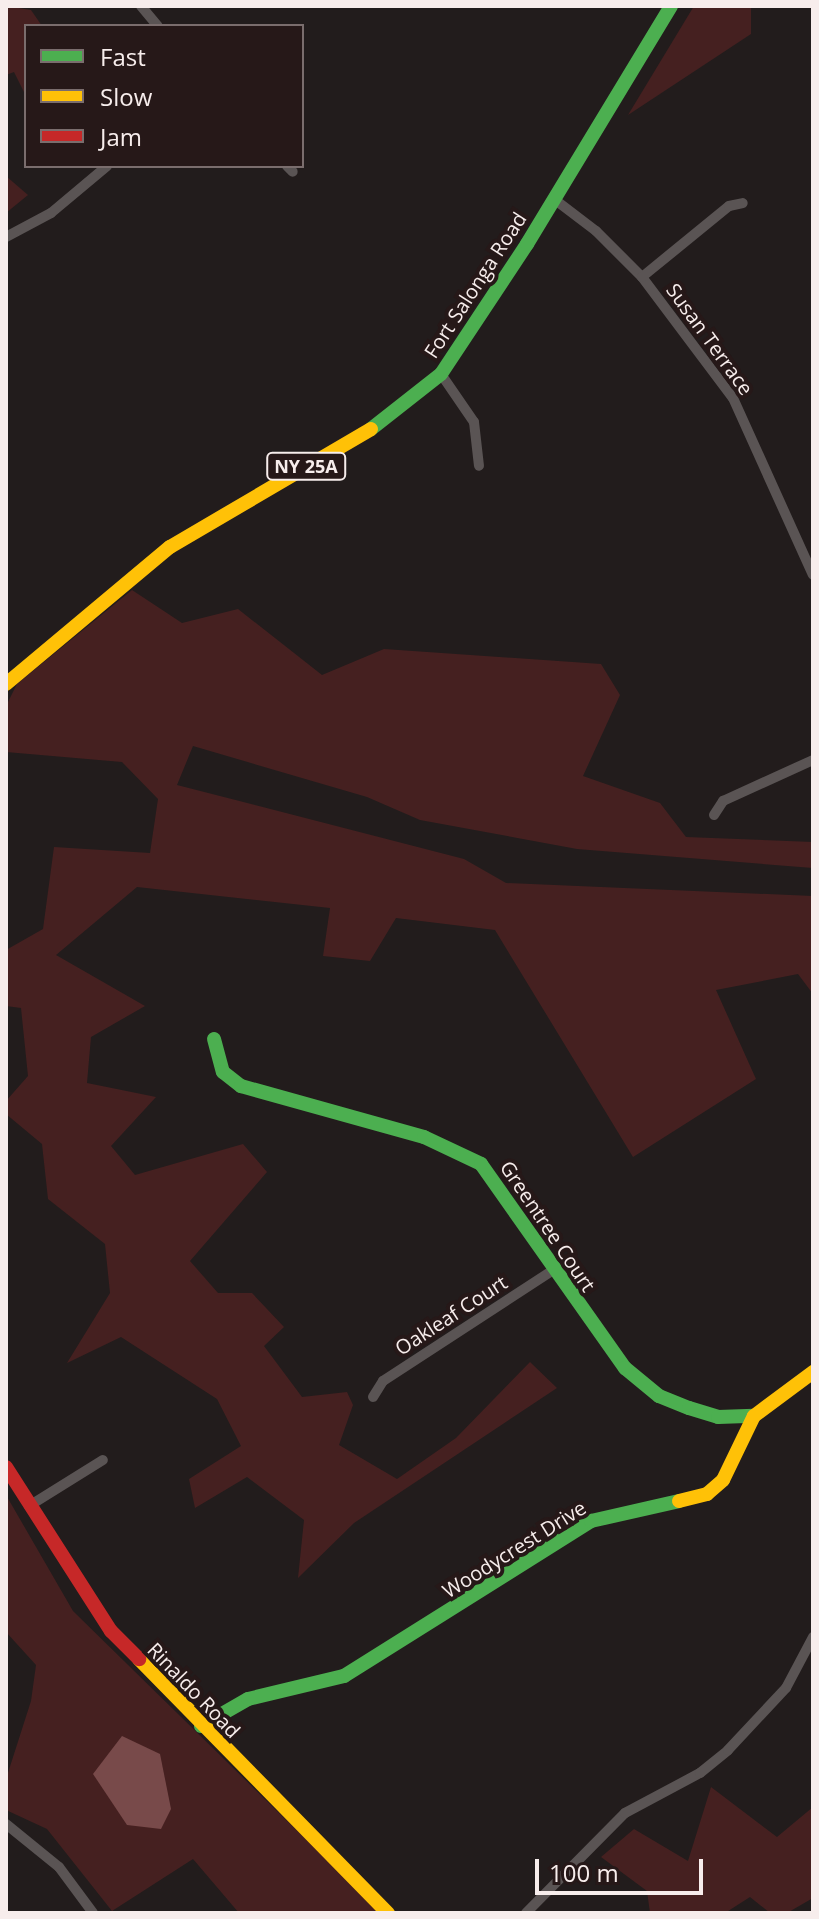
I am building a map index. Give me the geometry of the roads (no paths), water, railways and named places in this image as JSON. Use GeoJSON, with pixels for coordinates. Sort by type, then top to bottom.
{"type":"FeatureCollection","features":[{"type":"Feature","properties":{"kind":"street"},"geometry":{"type":"LineString","coordinates":[[141,6],[156,24]]}},
{"type":"Feature","properties":{"kind":"street","name":"Fort Salonga Road"},"geometry":{"type":"LineString","coordinates":[[6,684],[170,547],[369,430],[441,374],[554,199],[671,6]]}},
{"type":"Feature","properties":{"kind":"street"},"geometry":{"type":"LineString","coordinates":[[6,237],[51,213],[105,168]]}},
{"type":"Feature","properties":{"kind":"street","name":"Susan Terrace"},"geometry":{"type":"LineString","coordinates":[[554,199],[596,231],[642,277],[733,398],[813,575]]}},
{"type":"Feature","properties":{"kind":"street"},"geometry":{"type":"LineString","coordinates":[[642,277],[729,206],[743,203]]}},
{"type":"Feature","properties":{"kind":"street"},"geometry":{"type":"LineString","coordinates":[[441,374],[474,422],[479,466]]}},
{"type":"Feature","properties":{"kind":"street"},"geometry":{"type":"LineString","coordinates":[[714,815],[723,801],[813,760]]}},
{"type":"Feature","properties":{"kind":"street","name":"Greentree Court"},"geometry":{"type":"LineString","coordinates":[[214,1039],[223,1072],[241,1086],[424,1137],[481,1164],[502,1186],[605,1344],[650,1389],[718,1417],[754,1416]]}},
{"type":"Feature","properties":{"kind":"street","name":"Oakleaf Court"},"geometry":{"type":"LineString","coordinates":[[373,1397],[383,1381],[555,1269]]}},
{"type":"Feature","properties":{"kind":"street","name":"Woodycrest Drive"},"geometry":{"type":"LineString","coordinates":[[201,1726],[248,1699],[344,1676],[591,1521],[707,1494],[723,1480],[754,1416],[813,1372]]}},
{"type":"Feature","properties":{"kind":"street"},"geometry":{"type":"LineString","coordinates":[[29,1506],[103,1460]]}},
{"type":"Feature","properties":{"kind":"street","name":"Rinaldo Road"},"geometry":{"type":"LineString","coordinates":[[6,1467],[93,1609],[201,1726],[388,1913]]}},
{"type":"Feature","properties":{"kind":"street"},"geometry":{"type":"LineString","coordinates":[[526,1913],[625,1813],[700,1773],[728,1750],[786,1688],[813,1637]]}},
{"type":"Feature","properties":{"kind":"street"},"geometry":{"type":"LineString","coordinates":[[6,1824],[59,1867],[93,1913]]}}]}
